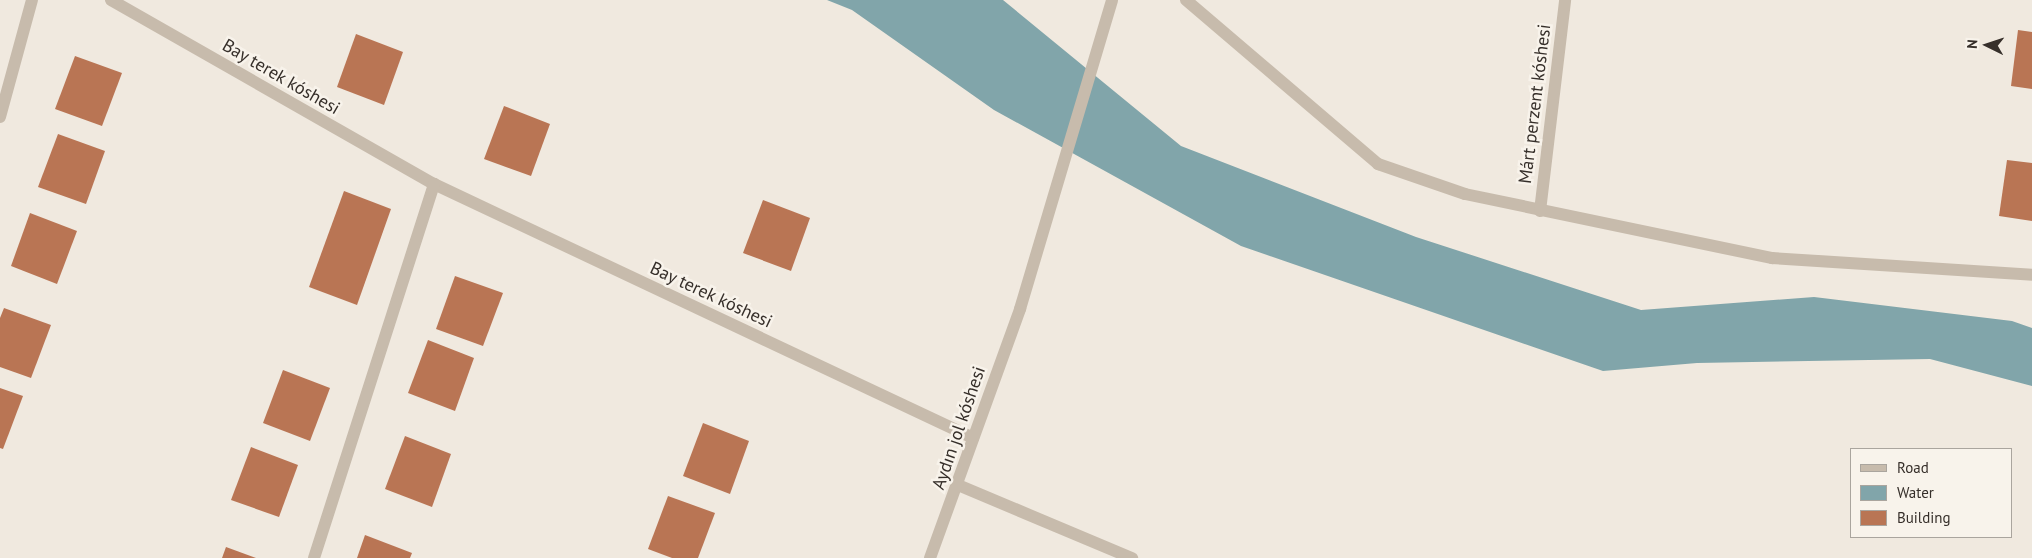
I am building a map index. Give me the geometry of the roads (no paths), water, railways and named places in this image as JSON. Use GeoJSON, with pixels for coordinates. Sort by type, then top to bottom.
{"type":"FeatureCollection","features":[{"type":"Feature","properties":{"kind":"street"},"geometry":{"type":"LineString","coordinates":[[0,118],[32,0]]}},
{"type":"Feature","properties":{"kind":"street","name":"Bay terek kóshesi"},"geometry":{"type":"LineString","coordinates":[[111,0],[434,184],[973,438]]}},
{"type":"Feature","properties":{"kind":"street"},"geometry":{"type":"LineString","coordinates":[[1186,0],[1378,164],[1465,194],[1772,258],[2032,275]]}},
{"type":"Feature","properties":{"kind":"street","name":"Márt perzent kóshesi"},"geometry":{"type":"LineString","coordinates":[[1540,211],[1565,0]]}},
{"type":"Feature","properties":{"kind":"street","name":"Aydın jol kóshesi"},"geometry":{"type":"LineString","coordinates":[[930,558],[958,486],[973,438],[1020,310],[1111,3]]}},
{"type":"Feature","properties":{"kind":"street"},"geometry":{"type":"LineString","coordinates":[[314,558],[434,184]]}},
{"type":"Feature","properties":{"kind":"street"},"geometry":{"type":"LineString","coordinates":[[958,486],[1132,558]]}},
{"type":"Feature","properties":{"kind":"water"},"geometry":{"type":"Polygon","coordinates":[[[827,0],[1003,0],[1181,146],[1416,237],[1641,310],[1814,297],[2012,321],[2032,328],[2032,386],[1930,359],[1697,363],[1603,371],[1241,246],[994,110],[852,10],[827,0]]]}}]}
